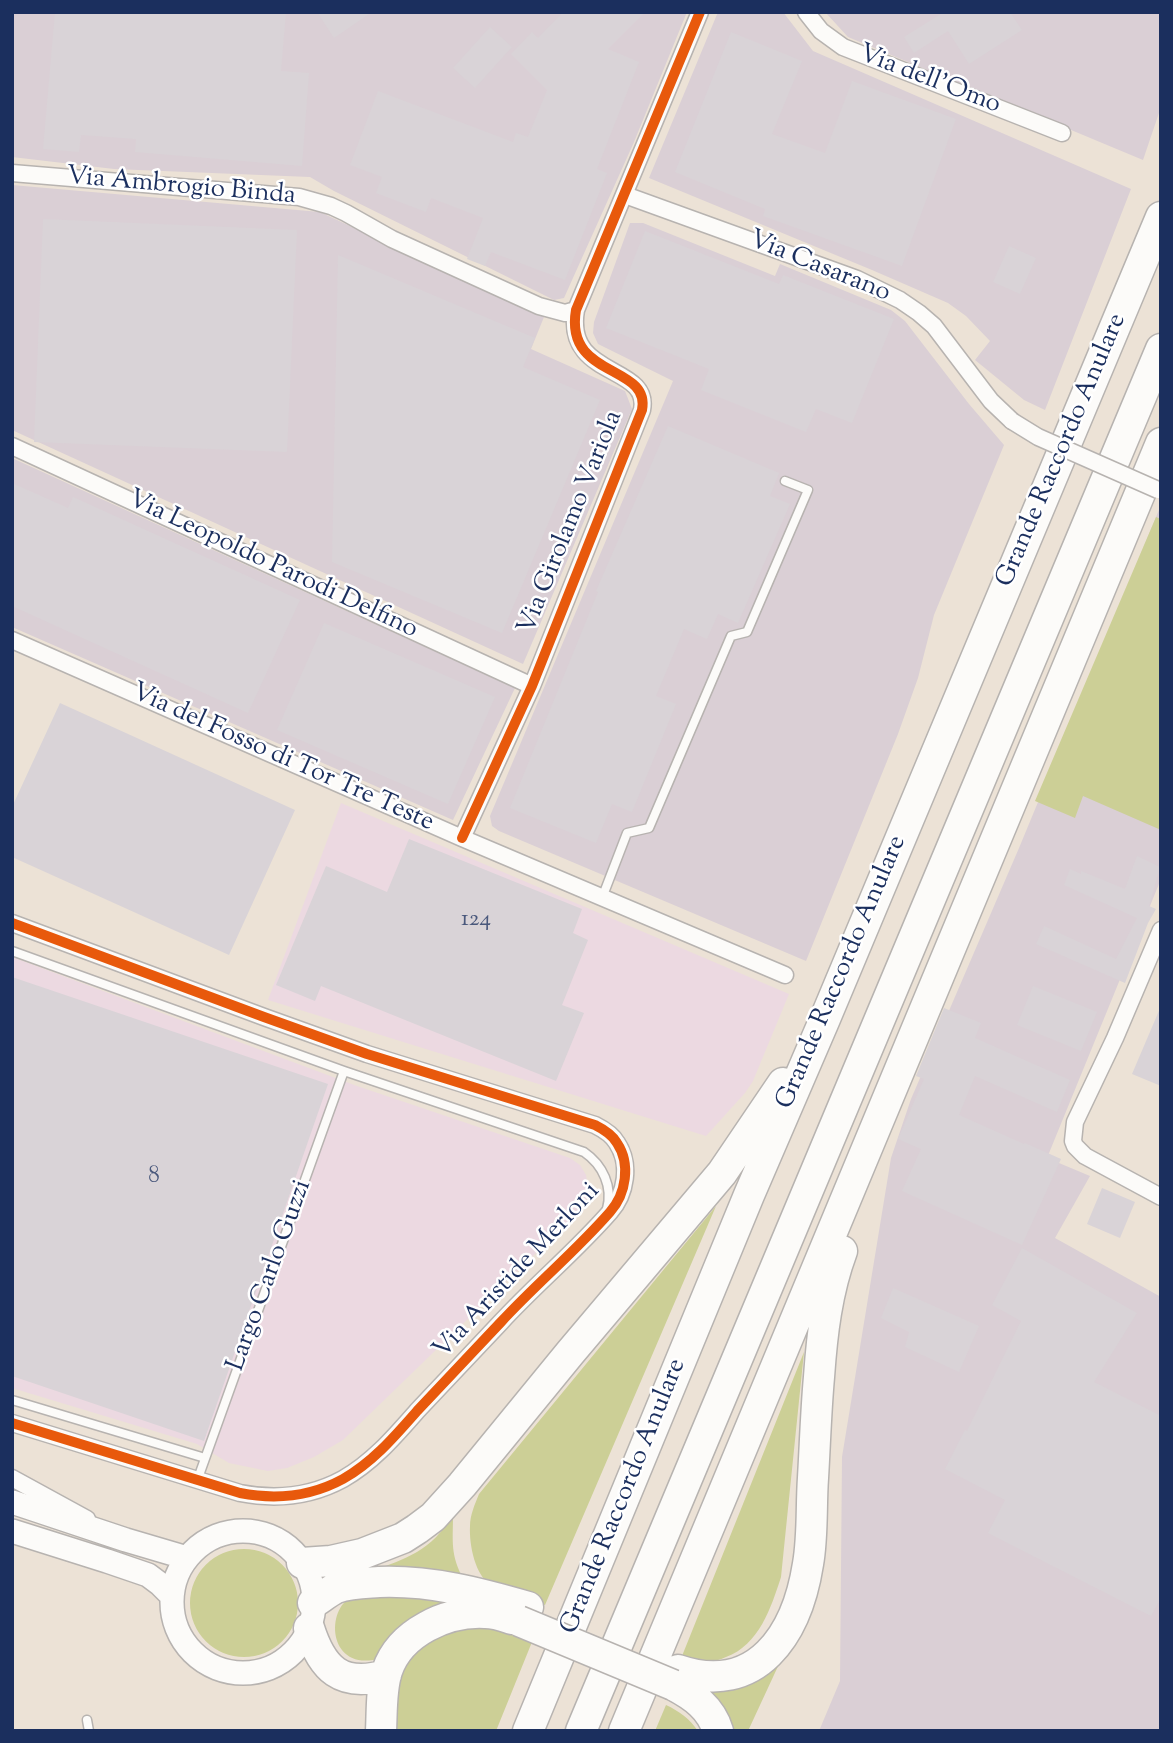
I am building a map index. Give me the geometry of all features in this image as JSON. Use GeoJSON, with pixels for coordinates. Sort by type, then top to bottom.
{"type":"FeatureCollection","features":[{"type":"Feature","properties":{"kind":"highway","name":"Grande Raccordo Anulare"},"geometry":{"type":"LineString","coordinates":[[528,1731],[749,1195],[1161,217]]}},
{"type":"Feature","properties":{"kind":"highway","name":"Grande Raccordo Anulare"},"geometry":{"type":"LineString","coordinates":[[581,1731],[1161,349]]}},
{"type":"Feature","properties":{"kind":"highway"},"geometry":{"type":"LineString","coordinates":[[624,1731],[1161,443]]}},
{"type":"Feature","properties":{"kind":"highway"},"geometry":{"type":"LineString","coordinates":[[302,1563],[348,1558],[387,1545],[417,1529],[446,1503],[722,1173],[824,1021]]}},
{"type":"Feature","properties":{"kind":"highway"},"geometry":{"type":"LineString","coordinates":[[386,1675],[362,1679],[337,1673],[324,1663],[318,1653],[311,1616],[328,1592],[346,1586],[394,1582],[482,1594],[675,1677],[730,1675],[747,1670],[778,1643],[796,1610],[808,1562],[825,1316],[834,1271],[868,1188],[885,1104]]}},
{"type":"Feature","properties":{"kind":"highway"},"geometry":{"type":"LineString","coordinates":[[381,1731],[386,1675],[402,1646],[420,1631],[441,1619],[474,1613],[524,1614]]}},
{"type":"Feature","properties":{"kind":"highway"},"geometry":{"type":"LineString","coordinates":[[675,1677],[711,1714],[718,1731]]}},
{"type":"Feature","properties":{"kind":"main road"},"geometry":{"type":"LineString","coordinates":[[12,1502],[187,1558]]}},
{"type":"Feature","properties":{"kind":"main road"},"geometry":{"type":"LineString","coordinates":[[12,1531],[148,1575],[172,1596]]}},
{"type":"Feature","properties":{"kind":"main road"},"geometry":{"type":"LineString","coordinates":[[242,1531],[256,1533],[275,1539],[302,1563],[311,1581],[311,1616],[298,1647],[277,1665],[250,1673],[223,1670],[198,1658],[180,1636],[174,1623],[172,1596],[176,1577],[187,1558],[202,1544],[214,1537],[242,1531]]}},
{"type":"Feature","properties":{"kind":"street","name":"Via Girolamo Variola"},"geometry":{"type":"LineString","coordinates":[[461,838],[532,686],[643,406],[643,397],[636,385],[599,364],[579,343],[575,330],[576,310],[700,12]]}},
{"type":"Feature","properties":{"kind":"street","name":"Via dell'Omo"},"geometry":{"type":"LineString","coordinates":[[806,12],[821,31],[843,47],[1062,133]]}},
{"type":"Feature","properties":{"kind":"street","name":"Via Ambrogio Binda"},"geometry":{"type":"LineString","coordinates":[[12,173],[284,195],[314,201],[346,213],[392,239],[539,306],[561,313],[576,310]]}},
{"type":"Feature","properties":{"kind":"street","name":"Via Casarano"},"geometry":{"type":"LineString","coordinates":[[625,195],[866,283],[900,300],[934,326],[990,401],[1012,421],[1038,437],[1160,490]]}},
{"type":"Feature","properties":{"kind":"street","name":"Via Leopoldo Parodi Delfino"},"geometry":{"type":"LineString","coordinates":[[12,446],[532,686]]}},
{"type":"Feature","properties":{"kind":"street","name":"Via del Fosso di Tor Tre Teste"},"geometry":{"type":"LineString","coordinates":[[12,640],[461,838],[785,975]]}},
{"type":"Feature","properties":{"kind":"street","name":"Via Aristide Merloni"},"geometry":{"type":"LineString","coordinates":[[12,923],[295,1029],[594,1125],[604,1130],[617,1143],[624,1161],[625,1179],[617,1205],[505,1318],[378,1453],[345,1478],[314,1492],[278,1497],[240,1493],[12,1423]]}},
{"type":"Feature","properties":{"kind":"street"},"geometry":{"type":"LineString","coordinates":[[1161,930],[1077,1118],[1073,1141],[1085,1156],[1161,1197]]}},
{"type":"Feature","properties":{"kind":"street"},"geometry":{"type":"LineString","coordinates":[[12,1478],[126,1540]]}},
{"type":"Feature","properties":{"kind":"street"},"geometry":{"type":"LineString","coordinates":[[12,1542],[107,1560]]}},
{"type":"Feature","properties":{"kind":"lane"},"geometry":{"type":"LineString","coordinates":[[602,898],[627,833],[649,828],[732,636],[747,632],[808,490],[785,481]]}},
{"type":"Feature","properties":{"kind":"lane","name":"Via Aristide Merloni"},"geometry":{"type":"LineString","coordinates":[[12,951],[344,1071],[584,1152],[596,1162],[604,1175],[610,1196],[604,1219]]}},
{"type":"Feature","properties":{"kind":"lane","name":"Largo Carlo Guzzi"},"geometry":{"type":"LineString","coordinates":[[197,1480],[344,1071]]}},
{"type":"Feature","properties":{"kind":"lane"},"geometry":{"type":"LineString","coordinates":[[12,1400],[205,1458]]}},
{"type":"Feature","properties":{"kind":"lane"},"geometry":{"type":"LineString","coordinates":[[87,1720],[89,1731]]}},
{"type":"Feature","properties":{"kind":"shaded area"},"geometry":{"type":"Polygon","coordinates":[[[12,12],[687,12],[634,142],[564,298],[554,300],[310,177],[114,169],[12,157],[12,12]]]}},
{"type":"Feature","properties":{"kind":"shaded area"},"geometry":{"type":"Polygon","coordinates":[[[718,12],[783,12],[813,51],[1131,189],[1045,410],[1024,400],[975,360],[990,341],[966,316],[948,303],[649,178],[718,12]]]}},
{"type":"Feature","properties":{"kind":"shaded area"},"geometry":{"type":"Polygon","coordinates":[[[825,12],[1161,12],[1161,107],[1143,160],[848,37],[825,12]]]}},
{"type":"Feature","properties":{"kind":"shaded area"},"geometry":{"type":"Polygon","coordinates":[[[12,185],[320,212],[544,317],[531,349],[625,391],[632,409],[523,664],[12,430],[12,185]]]}},
{"type":"Feature","properties":{"kind":"shaded area"},"geometry":{"type":"Polygon","coordinates":[[[630,223],[643,223],[775,276],[780,264],[891,310],[905,321],[1004,445],[934,615],[918,678],[898,734],[806,961],[492,826],[490,816],[673,381],[598,344],[593,333],[594,322],[630,223]]]}},
{"type":"Feature","properties":{"kind":"shaded area"},"geometry":{"type":"Polygon","coordinates":[[[12,458],[515,688],[453,820],[12,627],[12,458]]]}},
{"type":"Feature","properties":{"kind":"shaded area"},"geometry":{"type":"Polygon","coordinates":[[[1161,505],[1161,879],[1047,1158],[1090,1176],[1055,1238],[1161,1297],[1161,1731],[819,1731],[840,1681],[842,1457],[891,1158],[911,1099],[1019,848],[1161,505]]]}},
{"type":"Feature","properties":{"kind":"shaded area"},"geometry":{"type":"Polygon","coordinates":[[[341,803],[789,994],[753,1081],[745,1093],[706,1136],[268,1000],[341,803]]]}},
{"type":"Feature","properties":{"kind":"shaded area"},"geometry":{"type":"Polygon","coordinates":[[[12,957],[357,1086],[570,1158],[580,1165],[586,1175],[587,1198],[582,1209],[343,1440],[314,1457],[287,1468],[268,1471],[229,1463],[197,1444],[12,1388],[12,957]]]}},
{"type":"Feature","properties":{"kind":"green space"},"geometry":{"type":"Polygon","coordinates":[[[1156,517],[1161,519],[1161,830],[1083,796],[1075,818],[1035,801],[1156,517]]]}},
{"type":"Feature","properties":{"kind":"green space"},"geometry":{"type":"Polygon","coordinates":[[[716,1206],[545,1605],[492,1586],[477,1568],[471,1542],[471,1518],[479,1494],[716,1206]]]}},
{"type":"Feature","properties":{"kind":"green space"},"geometry":{"type":"Polygon","coordinates":[[[804,1352],[781,1577],[773,1601],[755,1635],[737,1651],[709,1662],[682,1656],[804,1352]]]}},
{"type":"Feature","properties":{"kind":"green space"},"geometry":{"type":"Polygon","coordinates":[[[453,1514],[454,1556],[464,1580],[369,1572],[417,1552],[436,1537],[453,1514]]]}},
{"type":"Feature","properties":{"kind":"green space"},"geometry":{"type":"Polygon","coordinates":[[[244,1549],[265,1553],[282,1565],[294,1582],[298,1603],[294,1624],[282,1641],[265,1653],[244,1657],[223,1653],[206,1641],[194,1624],[190,1603],[194,1582],[206,1565],[223,1553],[244,1549]]]}},
{"type":"Feature","properties":{"kind":"green space"},"geometry":{"type":"Polygon","coordinates":[[[385,1594],[460,1602],[378,1659],[361,1660],[348,1655],[340,1646],[336,1634],[339,1610],[347,1600],[357,1595],[385,1594]]]}},
{"type":"Feature","properties":{"kind":"green space"},"geometry":{"type":"Polygon","coordinates":[[[476,1621],[534,1637],[496,1731],[391,1731],[394,1681],[420,1643],[476,1621]]]}},
{"type":"Feature","properties":{"kind":"green space"},"geometry":{"type":"Polygon","coordinates":[[[786,1649],[748,1731],[729,1731],[704,1687],[786,1649]]]}},
{"type":"Feature","properties":{"kind":"green space"},"geometry":{"type":"Polygon","coordinates":[[[666,1705],[684,1716],[698,1731],[655,1731],[666,1705]]]}},
{"type":"Feature","properties":{"kind":"building"},"geometry":{"type":"Polygon","coordinates":[[[55,12],[286,12],[281,71],[309,73],[302,166],[135,152],[136,139],[81,135],[79,152],[43,149],[55,12]]]}},
{"type":"Feature","properties":{"kind":"building"},"geometry":{"type":"Polygon","coordinates":[[[317,12],[372,12],[334,38],[317,12]]]}},
{"type":"Feature","properties":{"kind":"building"},"geometry":{"type":"Polygon","coordinates":[[[563,12],[645,12],[608,49],[639,62],[597,169],[607,173],[565,280],[491,252],[485,266],[467,259],[483,218],[431,198],[426,212],[376,193],[382,177],[350,165],[378,91],[513,142],[516,133],[528,137],[547,90],[511,54],[532,32],[538,38],[563,12]]]}},
{"type":"Feature","properties":{"kind":"building"},"geometry":{"type":"Polygon","coordinates":[[[944,12],[1010,12],[1022,30],[969,64],[948,31],[914,53],[904,37],[944,12]]]}},
{"type":"Feature","properties":{"kind":"building"},"geometry":{"type":"Polygon","coordinates":[[[490,27],[512,47],[475,88],[453,68],[490,27]]]}},
{"type":"Feature","properties":{"kind":"building"},"geometry":{"type":"Polygon","coordinates":[[[731,32],[802,61],[772,134],[825,153],[852,81],[956,119],[902,266],[763,216],[765,209],[675,172],[731,32]]]}},
{"type":"Feature","properties":{"kind":"building"},"geometry":{"type":"Polygon","coordinates":[[[43,219],[297,230],[287,452],[34,442],[43,219]]]}},
{"type":"Feature","properties":{"kind":"building"},"geometry":{"type":"Polygon","coordinates":[[[645,231],[779,284],[783,275],[894,319],[852,423],[816,409],[806,432],[701,390],[709,369],[606,328],[645,231]]]}},
{"type":"Feature","properties":{"kind":"building"},"geometry":{"type":"Polygon","coordinates":[[[1009,246],[1036,258],[1020,294],[993,282],[1009,246]]]}},
{"type":"Feature","properties":{"kind":"building"},"geometry":{"type":"Polygon","coordinates":[[[338,255],[535,338],[523,367],[600,400],[502,633],[332,562],[338,255]]]}},
{"type":"Feature","properties":{"kind":"building"},"geometry":{"type":"Polygon","coordinates":[[[668,426],[779,473],[770,496],[790,504],[738,623],[718,614],[707,639],[684,629],[656,696],[676,704],[632,812],[612,804],[596,843],[510,808],[598,592],[596,591],[668,426]]]}},
{"type":"Feature","properties":{"kind":"building"},"geometry":{"type":"Polygon","coordinates":[[[12,483],[68,508],[73,497],[300,600],[248,713],[12,606],[12,483]]]}},
{"type":"Feature","properties":{"kind":"building"},"geometry":{"type":"Polygon","coordinates":[[[324,623],[495,697],[448,804],[277,730],[324,623]]]}},
{"type":"Feature","properties":{"kind":"building"},"geometry":{"type":"Polygon","coordinates":[[[60,703],[295,810],[229,955],[12,857],[12,807],[60,703]]]}},
{"type":"Feature","properties":{"kind":"building"},"geometry":{"type":"Polygon","coordinates":[[[409,839],[582,909],[573,933],[588,940],[562,1005],[584,1013],[556,1081],[321,986],[315,1001],[276,985],[326,866],[387,892],[409,839]]]}},
{"type":"Feature","properties":{"kind":"building"},"geometry":{"type":"Polygon","coordinates":[[[1137,856],[1160,867],[1149,906],[1156,909],[1125,983],[1036,944],[1044,926],[1116,959],[1137,918],[1064,885],[1070,869],[1125,889],[1137,856]]]}},
{"type":"Feature","properties":{"kind":"building"},"geometry":{"type":"Polygon","coordinates":[[[12,977],[328,1084],[204,1441],[12,1376],[12,977]]]}},
{"type":"Feature","properties":{"kind":"building"},"geometry":{"type":"Polygon","coordinates":[[[1033,986],[1097,1012],[1081,1051],[1017,1025],[1033,986]]]}},
{"type":"Feature","properties":{"kind":"building"},"geometry":{"type":"Polygon","coordinates":[[[1161,1006],[1161,1086],[1132,1074],[1161,1006]]]}},
{"type":"Feature","properties":{"kind":"building"},"geometry":{"type":"Polygon","coordinates":[[[944,1008],[981,1023],[975,1038],[1070,1080],[1057,1112],[975,1076],[959,1115],[1061,1159],[1022,1245],[902,1191],[921,1149],[898,1139],[924,1079],[916,1076],[944,1008]]]}},
{"type":"Feature","properties":{"kind":"building"},"geometry":{"type":"Polygon","coordinates":[[[1102,1188],[1135,1202],[1120,1238],[1087,1224],[1102,1188]]]}},
{"type":"Feature","properties":{"kind":"building"},"geometry":{"type":"Polygon","coordinates":[[[1022,1248],[1137,1313],[1094,1382],[1161,1416],[1161,1598],[1151,1616],[988,1533],[1005,1500],[945,1469],[965,1430],[967,1431],[1021,1321],[992,1305],[1022,1248]]]}},
{"type":"Feature","properties":{"kind":"building"},"geometry":{"type":"Polygon","coordinates":[[[893,1288],[979,1326],[959,1372],[905,1347],[909,1332],[881,1318],[893,1288]]]}},
{"type":"Feature","properties":{"kind":"cycle path"},"geometry":{"type":"LineString","coordinates":[[462,838],[532,686],[642,410],[641,395],[634,385],[594,360],[583,348],[576,332],[576,310],[700,12]]}},
{"type":"Feature","properties":{"kind":"cycle path"},"geometry":{"type":"LineString","coordinates":[[12,923],[367,1054],[595,1125],[615,1140],[625,1169],[620,1197],[597,1226],[514,1308],[383,1448],[364,1465],[331,1485],[293,1495],[240,1493],[12,1423]]}}]}
